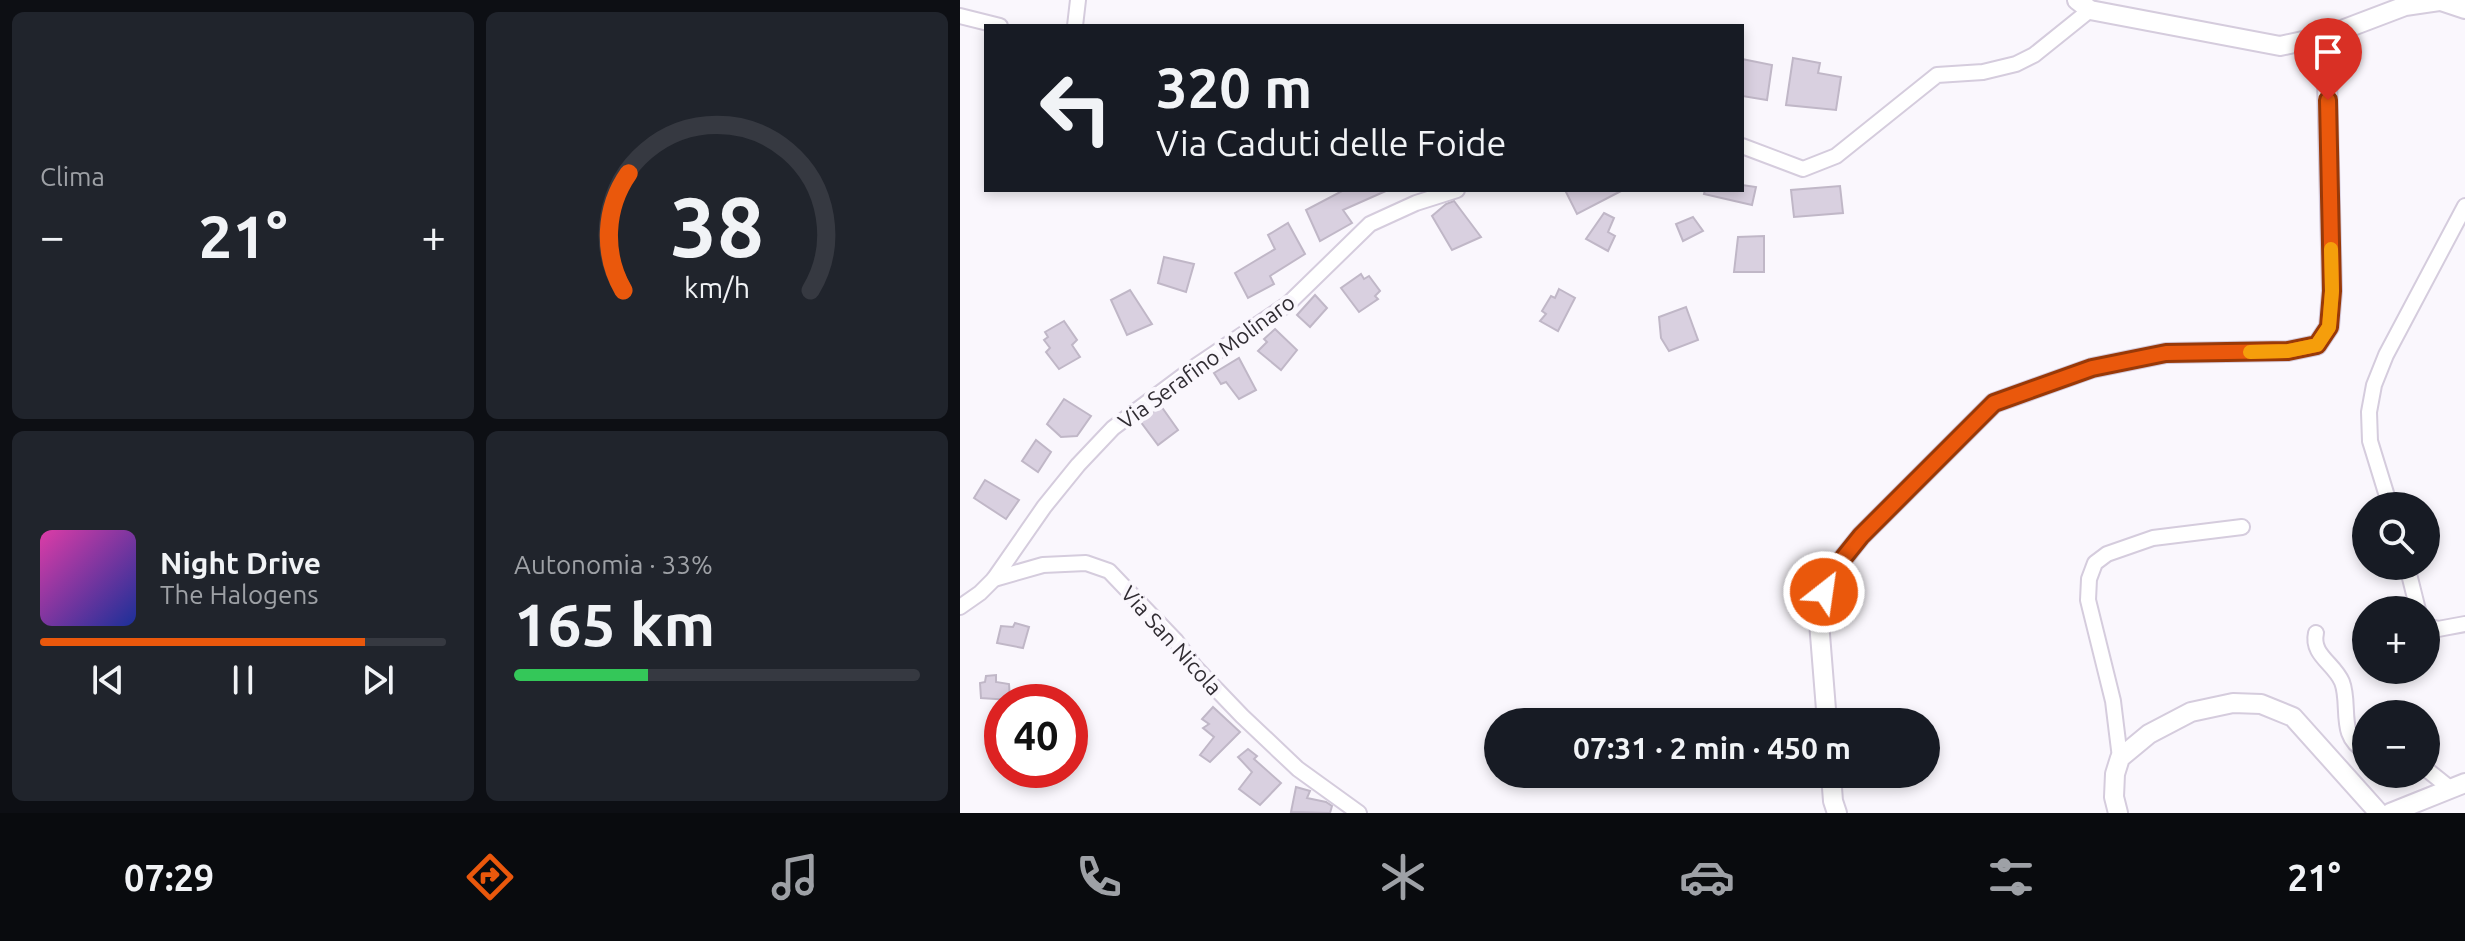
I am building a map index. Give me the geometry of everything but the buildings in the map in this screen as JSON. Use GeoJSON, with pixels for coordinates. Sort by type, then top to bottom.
{"type":"FeatureCollection","features":[{"type":"Feature","properties":{"kind":"street"},"geometry":{"type":"LineString","coordinates":[[1075,24],[1078,0]]}},
{"type":"Feature","properties":{"kind":"street"},"geometry":{"type":"LineString","coordinates":[[1744,147],[1803,169],[1836,156],[1937,75],[1983,72],[2016,64],[2034,55],[2084,5],[2280,46],[2326,36],[2405,6],[2443,0],[2465,9]]}},
{"type":"Feature","properties":{"kind":"street"},"geometry":{"type":"LineString","coordinates":[[960,16],[992,24]]}},
{"type":"Feature","properties":{"kind":"street"},"geometry":{"type":"LineString","coordinates":[[1826,708],[1819,622],[1824,592],[1833,571],[1861,536],[1994,403],[2092,368],[2166,353],[2288,351],[2317,345],[2329,327],[2332,291],[2326,36]]}},
{"type":"Feature","properties":{"kind":"street","name":"Via Serafino Molinaro"},"geometry":{"type":"LineString","coordinates":[[994,579],[1044,507],[1113,428],[1196,366],[1288,304],[1370,224],[1416,203],[1451,192]]}},
{"type":"Feature","properties":{"kind":"street"},"geometry":{"type":"LineString","coordinates":[[2386,492],[2370,441],[2369,412],[2374,385],[2386,355],[2465,206]]}},
{"type":"Feature","properties":{"kind":"street"},"geometry":{"type":"LineString","coordinates":[[2118,813],[2114,797],[2115,774],[2120,758],[2113,701],[2088,600],[2089,579],[2095,563],[2107,554],[2153,538],[2242,527]]}},
{"type":"Feature","properties":{"kind":"street","name":"Via San Nicola"},"geometry":{"type":"LineString","coordinates":[[960,607],[994,579],[1043,565],[1086,563],[1109,571],[1242,716],[1298,769],[1359,813]]}},
{"type":"Feature","properties":{"kind":"street"},"geometry":{"type":"LineString","coordinates":[[2440,629],[2465,624]]}},
{"type":"Feature","properties":{"kind":"street"},"geometry":{"type":"LineString","coordinates":[[2316,633],[2314,641],[2318,652],[2331,665],[2343,687],[2352,741]]}},
{"type":"Feature","properties":{"kind":"street"},"geometry":{"type":"LineString","coordinates":[[2120,758],[2149,734],[2191,712],[2233,703],[2261,704],[2293,717],[2379,813]]}},
{"type":"Feature","properties":{"kind":"street"},"geometry":{"type":"LineString","coordinates":[[2440,776],[2458,786]]}},
{"type":"Feature","properties":{"kind":"street"},"geometry":{"type":"LineString","coordinates":[[2390,813],[2458,786]]}},
{"type":"Feature","properties":{"kind":"street"},"geometry":{"type":"LineString","coordinates":[[1832,788],[1837,813]]}},
{"type":"Feature","properties":{"kind":"slow traffic"},"geometry":{"type":"LineString","coordinates":[[2250,352],[2288,351],[2317,345],[2329,327],[2331,249]]}},
{"type":"Feature","properties":{"kind":"route"},"geometry":{"type":"LineString","coordinates":[[1824,592],[1833,571],[1861,536],[1994,403],[2092,368],[2166,353],[2288,351],[2317,345],[2329,327],[2332,291],[2328,100]]}}]}
